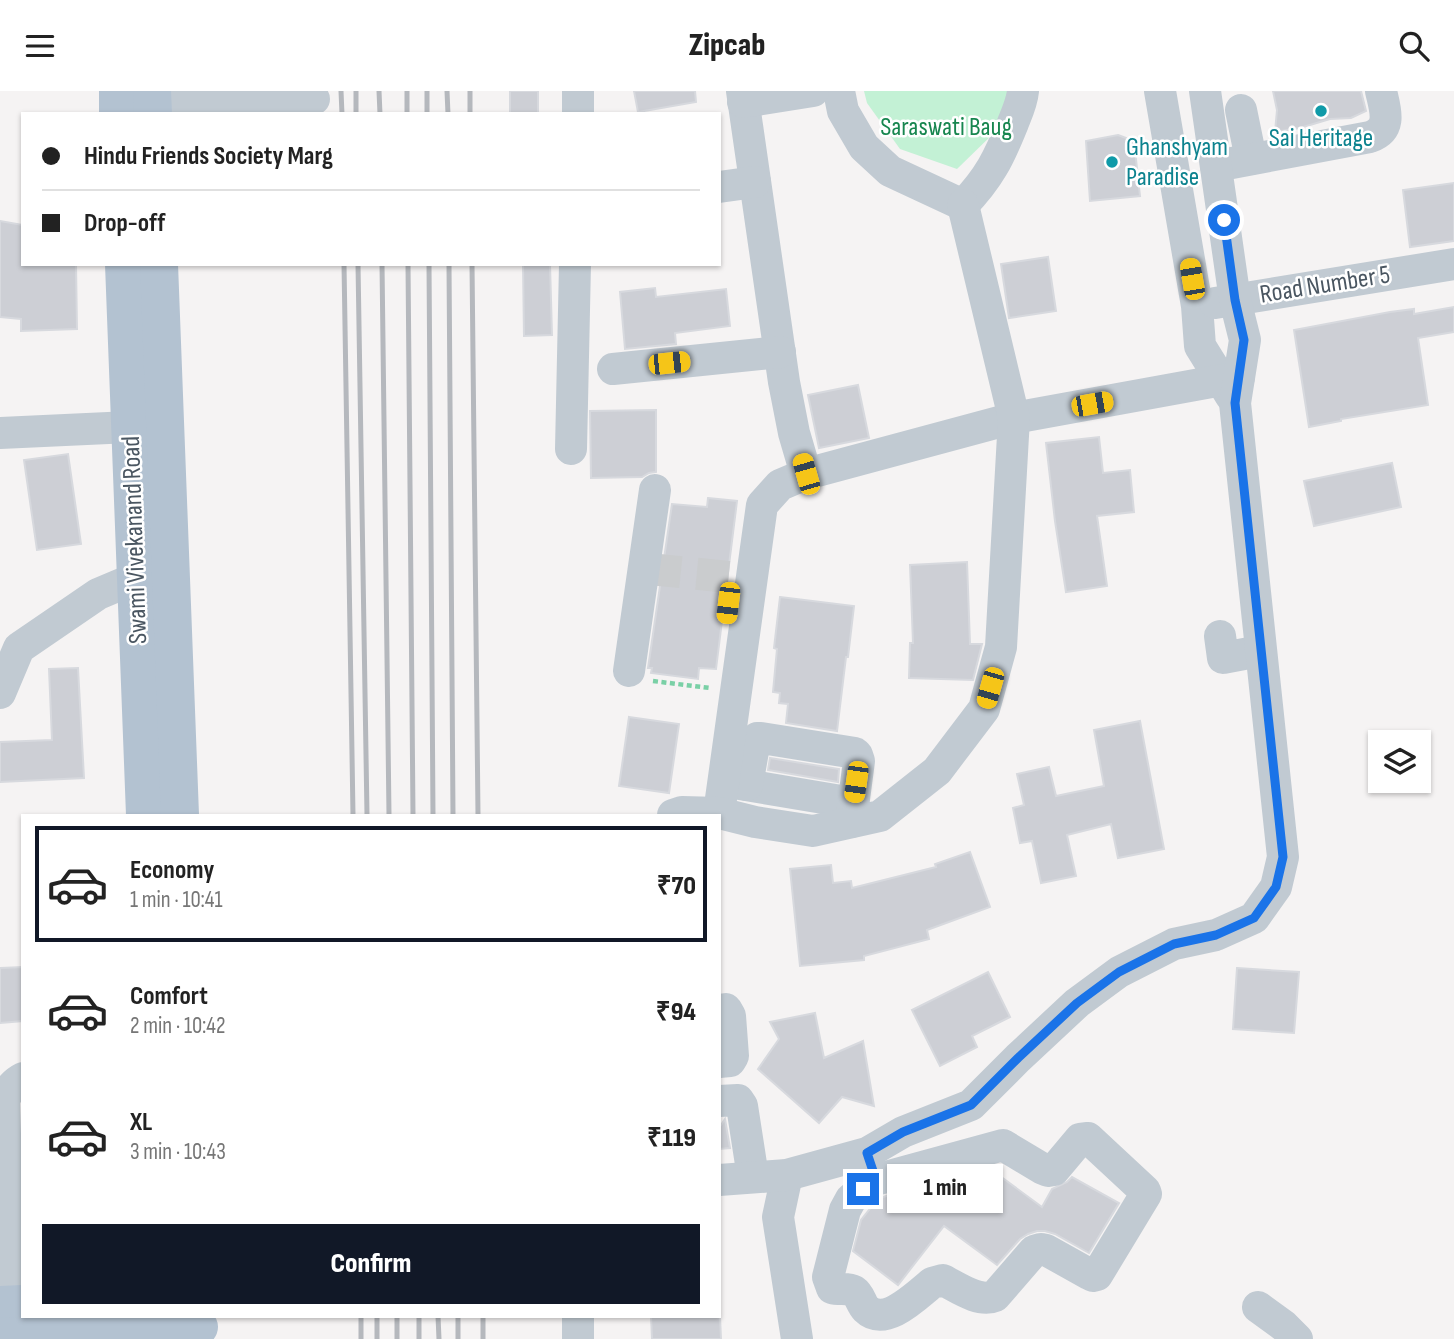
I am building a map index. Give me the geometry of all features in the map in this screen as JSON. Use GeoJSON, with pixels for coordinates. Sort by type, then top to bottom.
{"type":"FeatureCollection","features":[{"type":"Feature","properties":{"kind":"main road","name":"Swami Vivekanand Road"},"geometry":{"type":"LineString","coordinates":[[124,266],[145,814]]}},
{"type":"Feature","properties":{"kind":"main road","name":"Swami Vivekanand Road"},"geometry":{"type":"LineString","coordinates":[[159,266],[180,814]]}},
{"type":"Feature","properties":{"kind":"main road"},"geometry":{"type":"LineString","coordinates":[[59,1318],[161,1328],[199,1327]]}},
{"type":"Feature","properties":{"kind":"street"},"geometry":{"type":"LineString","coordinates":[[578,91],[578,112]]}},
{"type":"Feature","properties":{"kind":"street"},"geometry":{"type":"LineString","coordinates":[[806,474],[794,433],[780,352],[742,97],[813,91]]}},
{"type":"Feature","properties":{"kind":"street"},"geometry":{"type":"LineString","coordinates":[[839,91],[843,111],[864,147],[890,171],[963,205]]}},
{"type":"Feature","properties":{"kind":"street"},"geometry":{"type":"LineString","coordinates":[[963,205],[993,169],[1023,91]]}},
{"type":"Feature","properties":{"kind":"street"},"geometry":{"type":"LineString","coordinates":[[1160,91],[1197,306],[1200,346],[1232,387]]}},
{"type":"Feature","properties":{"kind":"street"},"geometry":{"type":"LineString","coordinates":[[971,1105],[1003,1146],[1048,1171],[1054,1171],[1080,1139],[1088,1137],[1145,1191],[1145,1198],[1097,1275],[1093,1276],[1046,1250],[1038,1249],[990,1299],[981,1298],[943,1280],[932,1283],[892,1312],[878,1314],[867,1310],[855,1292],[832,1288],[828,1277],[845,1210],[871,1166],[903,1132],[971,1105],[1077,1003],[1119,972],[1174,944],[1216,935],[1254,918],[1276,887],[1283,857],[1232,387],[1244,340],[1235,300],[1205,91]]}},
{"type":"Feature","properties":{"kind":"street"},"geometry":{"type":"LineString","coordinates":[[1216,166],[1379,134],[1385,121],[1381,91]]}},
{"type":"Feature","properties":{"kind":"street"},"geometry":{"type":"LineString","coordinates":[[139,102],[179,99],[314,99]]}},
{"type":"Feature","properties":{"kind":"street"},"geometry":{"type":"LineString","coordinates":[[1241,110],[1251,159]]}},
{"type":"Feature","properties":{"kind":"street"},"geometry":{"type":"LineString","coordinates":[[721,187],[755,182]]}},
{"type":"Feature","properties":{"kind":"street"},"geometry":{"type":"LineString","coordinates":[[735,783],[852,813],[880,816],[937,771],[984,709],[1001,647],[1014,418],[963,205]]}},
{"type":"Feature","properties":{"kind":"street","name":"Road Number 5"},"geometry":{"type":"LineString","coordinates":[[1197,306],[1454,264]]}},
{"type":"Feature","properties":{"kind":"street"},"geometry":{"type":"LineString","coordinates":[[571,449],[575,266]]}},
{"type":"Feature","properties":{"kind":"street"},"geometry":{"type":"LineString","coordinates":[[613,369],[780,352]]}},
{"type":"Feature","properties":{"kind":"street"},"geometry":{"type":"LineString","coordinates":[[719,679],[737,578],[762,505],[780,485],[806,474],[1014,418],[1232,387]]}},
{"type":"Feature","properties":{"kind":"street"},"geometry":{"type":"LineString","coordinates":[[0,433],[130,427]]}},
{"type":"Feature","properties":{"kind":"street"},"geometry":{"type":"LineString","coordinates":[[629,671],[647,569],[655,490]]}},
{"type":"Feature","properties":{"kind":"street"},"geometry":{"type":"LineString","coordinates":[[0,693],[19,649],[98,594],[136,577]]}},
{"type":"Feature","properties":{"kind":"street"},"geometry":{"type":"LineString","coordinates":[[735,783],[737,578]]}},
{"type":"Feature","properties":{"kind":"street"},"geometry":{"type":"LineString","coordinates":[[1223,658],[1260,651]]}},
{"type":"Feature","properties":{"kind":"street"},"geometry":{"type":"LineString","coordinates":[[719,813],[755,740],[761,738],[855,753],[858,758],[852,813]]}},
{"type":"Feature","properties":{"kind":"street"},"geometry":{"type":"LineString","coordinates":[[676,814],[719,813],[813,831],[852,813]]}},
{"type":"Feature","properties":{"kind":"street"},"geometry":{"type":"LineString","coordinates":[[721,1010],[726,1009],[730,1016],[733,1056],[730,1061],[721,1062]]}},
{"type":"Feature","properties":{"kind":"street"},"geometry":{"type":"LineString","coordinates":[[0,1074],[21,1066]]}},
{"type":"Feature","properties":{"kind":"street"},"geometry":{"type":"LineString","coordinates":[[8,1313],[4,1100],[8,1091],[21,1079]]}},
{"type":"Feature","properties":{"kind":"street"},"geometry":{"type":"LineString","coordinates":[[721,1101],[738,1100],[742,1106],[753,1177]]}},
{"type":"Feature","properties":{"kind":"street"},"geometry":{"type":"LineString","coordinates":[[721,1180],[871,1166],[1003,1146]]}},
{"type":"Feature","properties":{"kind":"street"},"geometry":{"type":"LineString","coordinates":[[787,1175],[778,1217],[797,1339]]}},
{"type":"Feature","properties":{"kind":"street"},"geometry":{"type":"LineString","coordinates":[[1258,1307],[1297,1339]]}},
{"type":"Feature","properties":{"kind":"street"},"geometry":{"type":"LineString","coordinates":[[578,1318],[578,1339]]}},
{"type":"Feature","properties":{"kind":"path"},"geometry":{"type":"LineString","coordinates":[[629,671],[632,678],[712,688],[719,684],[719,679]]}},
{"type":"Feature","properties":{"kind":"green space","name":"Saraswati Baug"},"geometry":{"type":"Polygon","coordinates":[[[864,91],[1008,91],[998,129],[957,169],[900,149],[867,103],[864,91]]]}},
{"type":"Feature","properties":{"kind":"building"},"geometry":{"type":"Polygon","coordinates":[[[510,91],[538,91],[538,112],[510,112],[510,91]]]}},
{"type":"Feature","properties":{"kind":"building"},"geometry":{"type":"Polygon","coordinates":[[[634,91],[695,91],[696,102],[638,112],[634,91]]]}},
{"type":"Feature","properties":{"kind":"building","name":"Sai Heritage"},"geometry":{"type":"Polygon","coordinates":[[[1273,91],[1361,91],[1366,111],[1351,118],[1330,119],[1275,132],[1277,110],[1273,91]]]}},
{"type":"Feature","properties":{"kind":"building","name":"Ghanshyam Paradise"},"geometry":{"type":"Polygon","coordinates":[[[1118,135],[1134,141],[1140,196],[1090,201],[1086,141],[1118,135]]]}},
{"type":"Feature","properties":{"kind":"building"},"geometry":{"type":"Polygon","coordinates":[[[1454,183],[1454,241],[1410,247],[1403,190],[1454,183]]]}},
{"type":"Feature","properties":{"kind":"building"},"geometry":{"type":"Polygon","coordinates":[[[0,221],[21,225],[21,266],[76,266],[77,329],[21,331],[21,319],[0,317],[0,221]]]}},
{"type":"Feature","properties":{"kind":"building"},"geometry":{"type":"Polygon","coordinates":[[[1048,257],[1056,311],[1009,318],[1001,264],[1048,257]]]}},
{"type":"Feature","properties":{"kind":"building"},"geometry":{"type":"Polygon","coordinates":[[[523,266],[550,266],[552,335],[524,336],[523,266]]]}},
{"type":"Feature","properties":{"kind":"building"},"geometry":{"type":"Polygon","coordinates":[[[655,288],[656,297],[726,289],[730,326],[675,333],[676,344],[625,349],[620,292],[655,288]]]}},
{"type":"Feature","properties":{"kind":"building"},"geometry":{"type":"Polygon","coordinates":[[[1454,307],[1454,332],[1418,338],[1428,405],[1309,427],[1294,330],[1390,312],[1414,309],[1414,314],[1454,307]]]}},
{"type":"Feature","properties":{"kind":"building"},"geometry":{"type":"Polygon","coordinates":[[[858,385],[869,438],[819,448],[808,395],[858,385]]]}},
{"type":"Feature","properties":{"kind":"building"},"geometry":{"type":"Polygon","coordinates":[[[656,410],[656,472],[642,477],[591,478],[590,411],[656,410]]]}},
{"type":"Feature","properties":{"kind":"building"},"geometry":{"type":"Polygon","coordinates":[[[1099,437],[1103,473],[1130,470],[1134,512],[1097,516],[1107,586],[1066,592],[1046,443],[1099,437]]]}},
{"type":"Feature","properties":{"kind":"building"},"geometry":{"type":"Polygon","coordinates":[[[68,454],[81,544],[37,550],[24,460],[68,454]]]}},
{"type":"Feature","properties":{"kind":"building"},"geometry":{"type":"Polygon","coordinates":[[[1392,463],[1401,507],[1314,526],[1304,481],[1392,463]]]}},
{"type":"Feature","properties":{"kind":"building"},"geometry":{"type":"Polygon","coordinates":[[[708,498],[737,501],[716,669],[699,668],[698,679],[651,673],[652,668],[648,668],[672,504],[707,507],[708,498]]]}},
{"type":"Feature","properties":{"kind":"building"},"geometry":{"type":"Polygon","coordinates":[[[967,562],[970,644],[982,644],[973,680],[909,678],[910,643],[913,643],[910,565],[967,562]]]}},
{"type":"Feature","properties":{"kind":"building"},"geometry":{"type":"Polygon","coordinates":[[[780,597],[854,606],[837,731],[786,723],[788,704],[779,703],[780,693],[773,692],[777,649],[774,648],[780,597]]]}},
{"type":"Feature","properties":{"kind":"building"},"geometry":{"type":"Polygon","coordinates":[[[78,668],[84,778],[0,782],[0,742],[52,740],[49,669],[78,668]]]}},
{"type":"Feature","properties":{"kind":"building"},"geometry":{"type":"Polygon","coordinates":[[[629,717],[679,724],[669,793],[619,786],[629,717]]]}},
{"type":"Feature","properties":{"kind":"building"},"geometry":{"type":"Polygon","coordinates":[[[1140,721],[1164,849],[1118,858],[1111,824],[1067,835],[1076,876],[1041,883],[1032,841],[1020,843],[1013,808],[1024,805],[1017,774],[1049,767],[1056,796],[1104,786],[1094,730],[1140,721]]]}},
{"type":"Feature","properties":{"kind":"building"},"geometry":{"type":"Polygon","coordinates":[[[770,758],[839,769],[838,782],[768,770],[770,758]]]}},
{"type":"Feature","properties":{"kind":"building"},"geometry":{"type":"Polygon","coordinates":[[[970,852],[990,907],[927,930],[929,939],[864,956],[864,960],[800,966],[790,869],[831,865],[833,883],[851,881],[852,888],[936,867],[935,864],[970,852]]]}},
{"type":"Feature","properties":{"kind":"building"},"geometry":{"type":"Polygon","coordinates":[[[21,967],[21,1021],[0,1023],[0,968],[21,967]]]}},
{"type":"Feature","properties":{"kind":"building"},"geometry":{"type":"Polygon","coordinates":[[[1237,968],[1299,972],[1294,1033],[1233,1029],[1237,968]]]}},
{"type":"Feature","properties":{"kind":"building"},"geometry":{"type":"Polygon","coordinates":[[[988,972],[1010,1017],[972,1036],[977,1047],[940,1066],[912,1010],[988,972]]]}},
{"type":"Feature","properties":{"kind":"building"},"geometry":{"type":"Polygon","coordinates":[[[815,1013],[824,1058],[863,1041],[874,1106],[842,1097],[819,1123],[758,1069],[779,1039],[770,1022],[815,1013]]]}},
{"type":"Feature","properties":{"kind":"building"},"geometry":{"type":"Polygon","coordinates":[[[725,1119],[730,1148],[721,1149],[721,1125],[725,1119]]]}},
{"type":"Feature","properties":{"kind":"building"},"geometry":{"type":"Polygon","coordinates":[[[989,1168],[1042,1207],[1052,1189],[1072,1177],[1119,1203],[1089,1253],[1055,1234],[1037,1231],[1020,1239],[997,1265],[944,1226],[898,1285],[853,1251],[861,1220],[883,1197],[907,1190],[931,1210],[956,1177],[989,1168]]]}},
{"type":"Feature","properties":{"kind":"building"},"geometry":{"type":"Polygon","coordinates":[[[651,1318],[720,1318],[721,1339],[652,1339],[651,1318]]]}},
{"type":"Feature","properties":{"kind":"tunnel"},"geometry":{"type":"LineString","coordinates":[[649,569],[729,577]]}},
{"type":"Feature","properties":{"kind":"railway"},"geometry":{"type":"LineString","coordinates":[[341,91],[342,112]]}},
{"type":"Feature","properties":{"kind":"railway"},"geometry":{"type":"LineString","coordinates":[[356,91],[356,112]]}},
{"type":"Feature","properties":{"kind":"railway"},"geometry":{"type":"LineString","coordinates":[[379,91],[380,112]]}},
{"type":"Feature","properties":{"kind":"railway"},"geometry":{"type":"LineString","coordinates":[[407,91],[407,112]]}},
{"type":"Feature","properties":{"kind":"railway"},"geometry":{"type":"LineString","coordinates":[[427,91],[427,112]]}},
{"type":"Feature","properties":{"kind":"railway"},"geometry":{"type":"LineString","coordinates":[[447,91],[448,112]]}},
{"type":"Feature","properties":{"kind":"railway"},"geometry":{"type":"LineString","coordinates":[[470,91],[470,112]]}},
{"type":"Feature","properties":{"kind":"railway"},"geometry":{"type":"LineString","coordinates":[[344,266],[353,814]]}},
{"type":"Feature","properties":{"kind":"railway"},"geometry":{"type":"LineString","coordinates":[[358,266],[367,814]]}},
{"type":"Feature","properties":{"kind":"railway"},"geometry":{"type":"LineString","coordinates":[[382,266],[389,814]]}},
{"type":"Feature","properties":{"kind":"railway"},"geometry":{"type":"LineString","coordinates":[[408,266],[413,814]]}},
{"type":"Feature","properties":{"kind":"railway"},"geometry":{"type":"LineString","coordinates":[[429,266],[433,814]]}},
{"type":"Feature","properties":{"kind":"railway"},"geometry":{"type":"LineString","coordinates":[[449,266],[453,814]]}},
{"type":"Feature","properties":{"kind":"railway"},"geometry":{"type":"LineString","coordinates":[[472,266],[478,814]]}},
{"type":"Feature","properties":{"kind":"railway"},"geometry":{"type":"LineString","coordinates":[[361,1318],[361,1339]]}},
{"type":"Feature","properties":{"kind":"railway"},"geometry":{"type":"LineString","coordinates":[[377,1318],[377,1339]]}},
{"type":"Feature","properties":{"kind":"railway"},"geometry":{"type":"LineString","coordinates":[[397,1318],[397,1339]]}},
{"type":"Feature","properties":{"kind":"railway"},"geometry":{"type":"LineString","coordinates":[[419,1318],[419,1339]]}},
{"type":"Feature","properties":{"kind":"railway"},"geometry":{"type":"LineString","coordinates":[[438,1318],[439,1339]]}},
{"type":"Feature","properties":{"kind":"railway"},"geometry":{"type":"LineString","coordinates":[[458,1318],[458,1339]]}},
{"type":"Feature","properties":{"kind":"railway"},"geometry":{"type":"LineString","coordinates":[[483,1318],[483,1339]]}},
{"type":"Feature","properties":{"kind":"place","name":"Sai Heritage"},"geometry":{"type":"Point","coordinates":[1321,111]}},
{"type":"Feature","properties":{"kind":"place","name":"Ghanshyam Paradise"},"geometry":{"type":"Point","coordinates":[1112,162]}},
{"type":"Feature","properties":{"kind":"route"},"geometry":{"type":"LineString","coordinates":[[863,1189],[876,1180],[867,1153],[903,1132],[971,1105],[1077,1003],[1119,972],[1174,944],[1216,935],[1254,918],[1276,887],[1283,857],[1235,403],[1244,340],[1235,300],[1224,220]]}}]}
